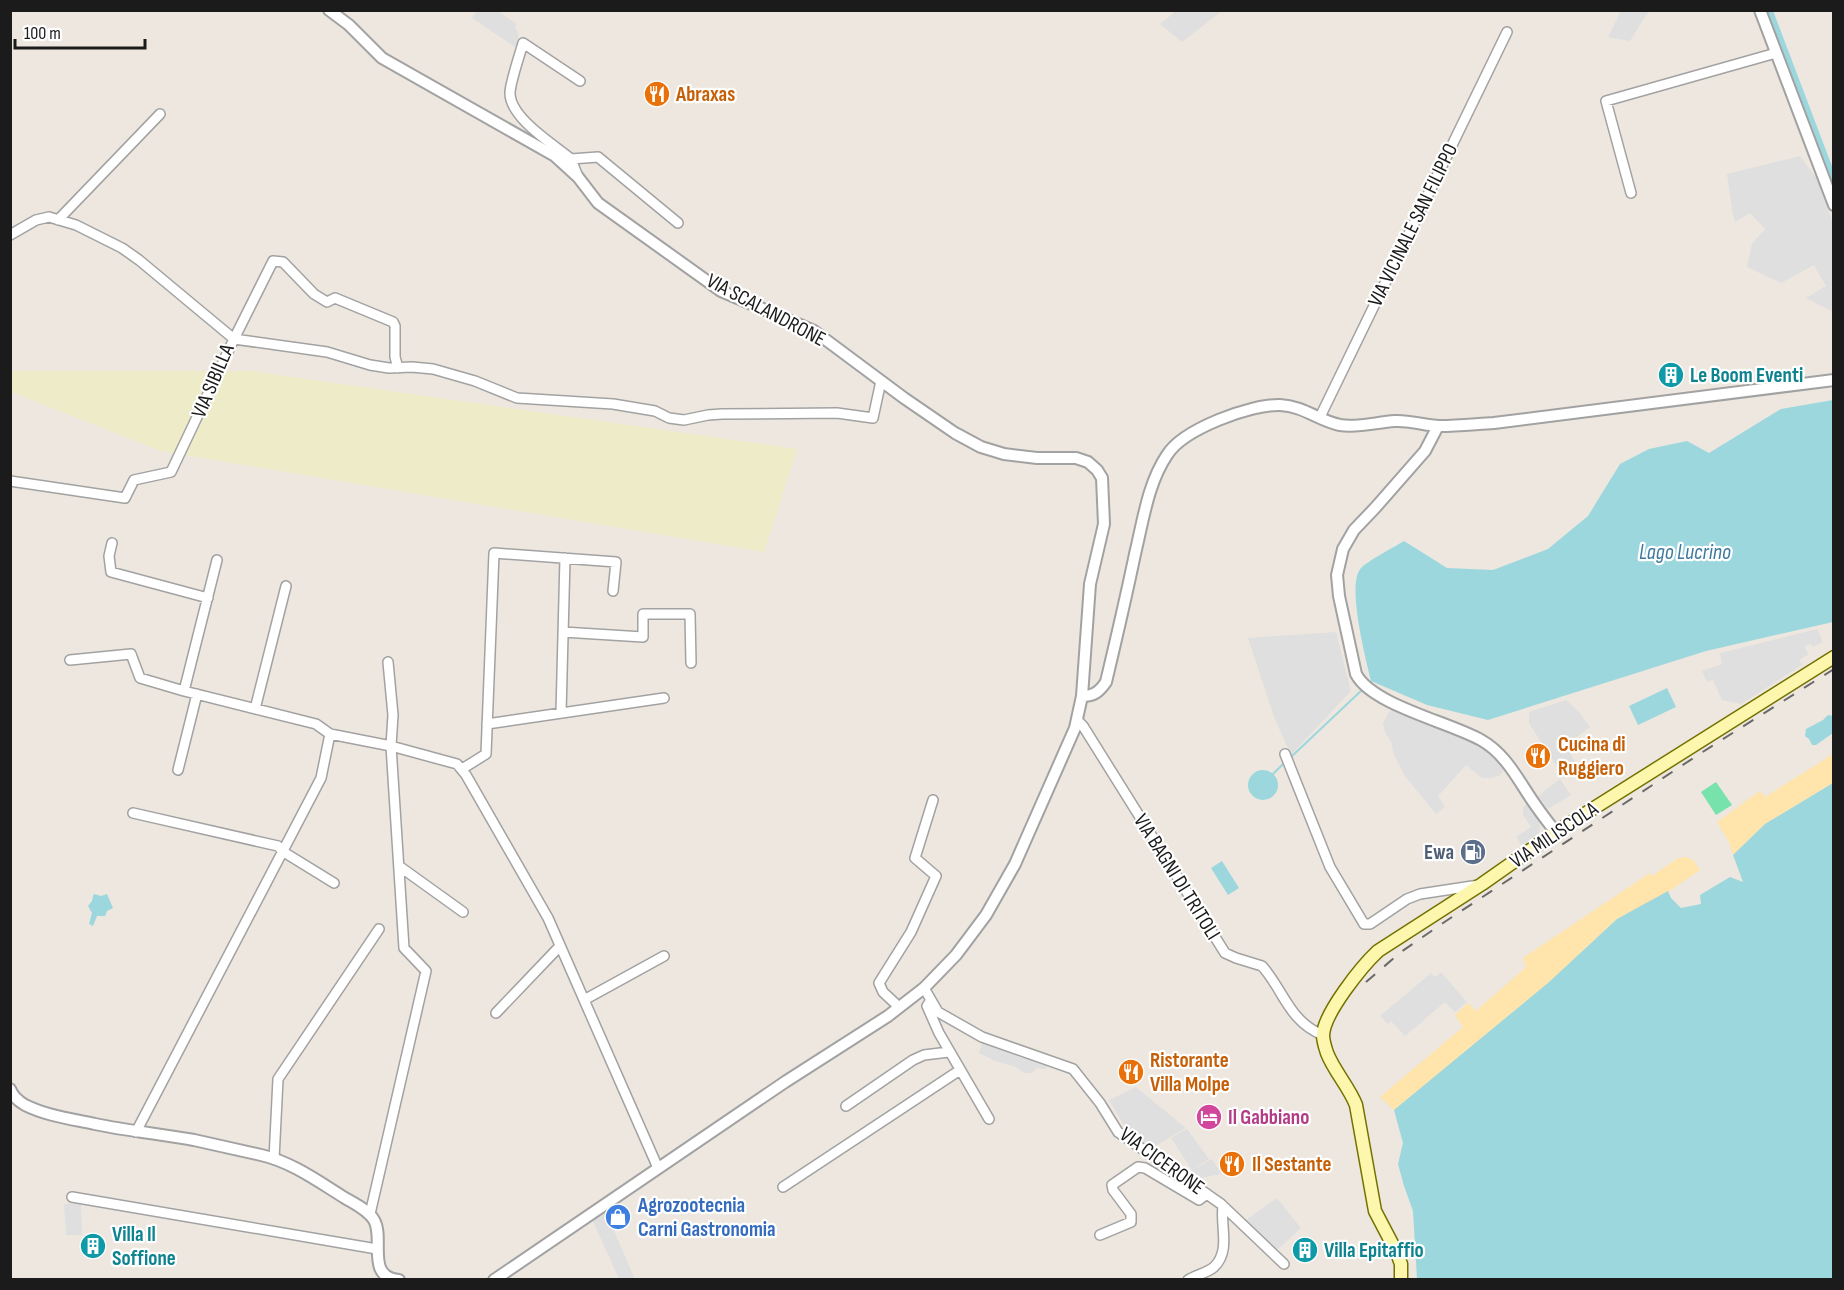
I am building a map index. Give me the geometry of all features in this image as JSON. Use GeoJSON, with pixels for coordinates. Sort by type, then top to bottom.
{"type":"FeatureCollection","features":[{"type":"Feature","properties":{"kind":"main road","name":"VIA MILISCOLA"},"geometry":{"type":"LineString","coordinates":[[1323,1035],[1324,1027],[1336,1004],[1364,964],[1378,951],[1448,907],[1556,832],[1833,657]]}},
{"type":"Feature","properties":{"kind":"main road"},"geometry":{"type":"LineString","coordinates":[[1323,1035],[1327,1054],[1356,1105],[1375,1211],[1397,1252],[1401,1264],[1401,1280]]}},
{"type":"Feature","properties":{"kind":"street","name":"VIA SCALANDRONE"},"geometry":{"type":"LineString","coordinates":[[329,10],[349,25],[382,58],[555,156],[578,177],[598,202],[721,291],[814,331],[955,433],[981,447],[1004,454],[1037,458],[1076,458],[1088,462],[1097,470],[1102,478],[1104,524],[1090,584],[1082,696]]}},
{"type":"Feature","properties":{"kind":"street"},"geometry":{"type":"LineString","coordinates":[[1760,10],[1833,205]]}},
{"type":"Feature","properties":{"kind":"street","name":"VIA VICINALE SAN FILIPPO"},"geometry":{"type":"LineString","coordinates":[[1320,417],[1507,32]]}},
{"type":"Feature","properties":{"kind":"street"},"geometry":{"type":"LineString","coordinates":[[578,177],[572,159],[521,118],[513,107],[510,92],[523,43],[580,81]]}},
{"type":"Feature","properties":{"kind":"street"},"geometry":{"type":"LineString","coordinates":[[1631,193],[1606,101],[1776,53]]}},
{"type":"Feature","properties":{"kind":"street"},"geometry":{"type":"LineString","coordinates":[[58,220],[160,114]]}},
{"type":"Feature","properties":{"kind":"street"},"geometry":{"type":"LineString","coordinates":[[572,159],[598,157],[678,223]]}},
{"type":"Feature","properties":{"kind":"street","name":"VIA SIBILLA"},"geometry":{"type":"LineString","coordinates":[[10,481],[125,498],[134,480],[171,472],[234,339],[139,260],[122,248],[85,230],[50,217],[36,220],[13,234]]}},
{"type":"Feature","properties":{"kind":"street"},"geometry":{"type":"LineString","coordinates":[[10,242],[13,234]]}},
{"type":"Feature","properties":{"kind":"street"},"geometry":{"type":"LineString","coordinates":[[398,368],[393,322],[335,298],[327,302],[314,294],[284,262],[273,261],[234,339],[327,352],[370,365],[398,368],[433,369],[475,381],[517,398],[613,404],[655,411],[669,418],[684,420],[708,415],[749,413],[837,413],[873,418],[881,381]]}},
{"type":"Feature","properties":{"kind":"street"},"geometry":{"type":"LineString","coordinates":[[494,1280],[899,1007],[924,988],[956,955],[986,915],[1015,864],[1077,720],[1082,696],[1092,696],[1106,682],[1143,518],[1160,466],[1179,441],[1234,414],[1250,409],[1282,405],[1307,411],[1339,425],[1355,426],[1397,421],[1438,426],[1494,423],[1833,380]]}},
{"type":"Feature","properties":{"kind":"street"},"geometry":{"type":"LineString","coordinates":[[1438,426],[1425,451],[1354,530],[1343,549],[1337,575],[1339,596],[1354,665],[1360,682],[1369,690],[1390,702],[1482,740],[1500,753],[1556,832]]}},
{"type":"Feature","properties":{"kind":"street"},"geometry":{"type":"LineString","coordinates":[[112,543],[109,556],[111,572],[208,598]]}},
{"type":"Feature","properties":{"kind":"street"},"geometry":{"type":"LineString","coordinates":[[462,769],[486,754],[494,553],[616,562],[614,591]]}},
{"type":"Feature","properties":{"kind":"street"},"geometry":{"type":"LineString","coordinates":[[561,713],[565,558]]}},
{"type":"Feature","properties":{"kind":"street"},"geometry":{"type":"LineString","coordinates":[[184,691],[217,560]]}},
{"type":"Feature","properties":{"kind":"street"},"geometry":{"type":"LineString","coordinates":[[255,709],[286,586]]}},
{"type":"Feature","properties":{"kind":"street"},"geometry":{"type":"LineString","coordinates":[[563,632],[643,637],[643,614],[690,614],[691,663]]}},
{"type":"Feature","properties":{"kind":"street"},"geometry":{"type":"LineString","coordinates":[[70,660],[131,654],[140,678],[316,724],[330,735],[391,746],[458,764],[548,918],[658,1168]]}},
{"type":"Feature","properties":{"kind":"street"},"geometry":{"type":"LineString","coordinates":[[370,1214],[426,970],[404,948],[391,746],[393,715],[388,662]]}},
{"type":"Feature","properties":{"kind":"street"},"geometry":{"type":"LineString","coordinates":[[178,770],[197,694]]}},
{"type":"Feature","properties":{"kind":"street"},"geometry":{"type":"LineString","coordinates":[[488,724],[664,698]]}},
{"type":"Feature","properties":{"kind":"street","name":"VIA BAGNI DI TRITOLI"},"geometry":{"type":"LineString","coordinates":[[1077,720],[1225,953],[1262,966],[1291,1009],[1312,1030],[1323,1035]]}},
{"type":"Feature","properties":{"kind":"street"},"geometry":{"type":"LineString","coordinates":[[136,1132],[321,778],[330,735]]}},
{"type":"Feature","properties":{"kind":"street"},"geometry":{"type":"LineString","coordinates":[[1287,759],[1330,867],[1364,924],[1370,924],[1407,899],[1420,894],[1482,884]]}},
{"type":"Feature","properties":{"kind":"street"},"geometry":{"type":"LineString","coordinates":[[899,1007],[883,992],[879,983],[910,932],[936,876],[915,858],[933,800]]}},
{"type":"Feature","properties":{"kind":"street"},"geometry":{"type":"LineString","coordinates":[[133,813],[278,846],[282,851],[334,883]]}},
{"type":"Feature","properties":{"kind":"street"},"geometry":{"type":"LineString","coordinates":[[399,866],[464,912]]}},
{"type":"Feature","properties":{"kind":"street"},"geometry":{"type":"LineString","coordinates":[[1444,890],[1448,907]]}},
{"type":"Feature","properties":{"kind":"street"},"geometry":{"type":"LineString","coordinates":[[274,1159],[278,1079],[379,929]]}},
{"type":"Feature","properties":{"kind":"street"},"geometry":{"type":"LineString","coordinates":[[496,1013],[560,946]]}},
{"type":"Feature","properties":{"kind":"street"},"geometry":{"type":"LineString","coordinates":[[584,1000],[664,956]]}},
{"type":"Feature","properties":{"kind":"street","name":"VIA CICERONE"},"geometry":{"type":"LineString","coordinates":[[924,988],[938,1012],[982,1037],[1073,1069],[1100,1103],[1118,1132],[1223,1206],[1284,1264]]}},
{"type":"Feature","properties":{"kind":"street"},"geometry":{"type":"LineString","coordinates":[[931,1000],[927,1006],[939,1033],[989,1119]]}},
{"type":"Feature","properties":{"kind":"street"},"geometry":{"type":"LineString","coordinates":[[846,1106],[914,1060],[924,1055],[950,1052]]}},
{"type":"Feature","properties":{"kind":"street"},"geometry":{"type":"LineString","coordinates":[[783,1187],[960,1070]]}},
{"type":"Feature","properties":{"kind":"street"},"geometry":{"type":"LineString","coordinates":[[10,1089],[13,1097],[47,1113],[136,1132],[194,1140],[274,1159],[300,1170],[370,1214],[377,1228],[379,1267],[390,1279],[397,1279]]}},
{"type":"Feature","properties":{"kind":"street"},"geometry":{"type":"LineString","coordinates":[[1100,1234],[1131,1222],[1131,1214],[1113,1190],[1112,1185],[1138,1167],[1145,1168],[1199,1200],[1207,1194]]}},
{"type":"Feature","properties":{"kind":"street"},"geometry":{"type":"LineString","coordinates":[[72,1197],[377,1249]]}},
{"type":"Feature","properties":{"kind":"street"},"geometry":{"type":"LineString","coordinates":[[1188,1280],[1205,1273],[1221,1258],[1224,1251],[1223,1206]]}},
{"type":"Feature","properties":{"kind":"shaded area"},"geometry":{"type":"Polygon","coordinates":[[[477,11],[498,11],[517,24],[515,27],[518,33],[518,49],[472,18],[477,11]]]}},
{"type":"Feature","properties":{"kind":"shaded area"},"geometry":{"type":"Polygon","coordinates":[[[1176,11],[1222,11],[1182,42],[1160,24],[1176,11]]]}},
{"type":"Feature","properties":{"kind":"shaded area"},"geometry":{"type":"Polygon","coordinates":[[[1621,11],[1649,11],[1630,41],[1608,37],[1621,11]]]}},
{"type":"Feature","properties":{"kind":"shaded area"},"geometry":{"type":"Polygon","coordinates":[[[1800,156],[1817,179],[1833,224],[1833,312],[1806,298],[1826,286],[1814,265],[1781,283],[1747,267],[1752,244],[1765,229],[1750,213],[1735,222],[1732,210],[1727,174],[1800,156]]]}},
{"type":"Feature","properties":{"kind":"shaded area"},"geometry":{"type":"Polygon","coordinates":[[[10,371],[251,371],[797,449],[764,552],[161,451],[11,392],[10,371]]]}},
{"type":"Feature","properties":{"kind":"shaded area"},"geometry":{"type":"Polygon","coordinates":[[[1817,629],[1823,642],[1813,647],[1810,644],[1804,647],[1809,654],[1799,660],[1802,665],[1741,704],[1722,700],[1713,680],[1707,682],[1702,671],[1722,664],[1720,653],[1817,629]]]}},
{"type":"Feature","properties":{"kind":"shaded area"},"geometry":{"type":"Polygon","coordinates":[[[1336,632],[1351,691],[1291,755],[1274,717],[1248,638],[1336,632]]]}},
{"type":"Feature","properties":{"kind":"shaded area"},"geometry":{"type":"Polygon","coordinates":[[[1566,700],[1580,713],[1590,727],[1565,746],[1580,769],[1564,778],[1529,723],[1529,712],[1566,700]]]}},
{"type":"Feature","properties":{"kind":"shaded area"},"geometry":{"type":"Polygon","coordinates":[[[1391,709],[1478,744],[1501,761],[1506,768],[1499,776],[1482,778],[1466,765],[1438,796],[1445,807],[1436,814],[1405,776],[1393,753],[1392,744],[1383,723],[1391,709]]]}},
{"type":"Feature","properties":{"kind":"shaded area"},"geometry":{"type":"Polygon","coordinates":[[[1560,779],[1571,795],[1548,809],[1538,796],[1560,779]]]}},
{"type":"Feature","properties":{"kind":"shaded area"},"geometry":{"type":"Polygon","coordinates":[[[1529,802],[1538,819],[1539,833],[1522,846],[1516,837],[1531,827],[1523,815],[1523,807],[1529,802]]]}},
{"type":"Feature","properties":{"kind":"shaded area"},"geometry":{"type":"Polygon","coordinates":[[[1441,972],[1467,1002],[1455,1012],[1445,1002],[1405,1036],[1391,1021],[1388,1024],[1380,1016],[1431,973],[1435,977],[1441,972]]]}},
{"type":"Feature","properties":{"kind":"shaded area"},"geometry":{"type":"Polygon","coordinates":[[[983,1041],[1047,1065],[1046,1069],[1037,1068],[1032,1073],[1024,1073],[1016,1067],[993,1060],[979,1053],[983,1041]]]}},
{"type":"Feature","properties":{"kind":"shaded area"},"geometry":{"type":"Polygon","coordinates":[[[1136,1087],[1186,1128],[1152,1148],[1143,1145],[1127,1131],[1109,1100],[1136,1087]]]}},
{"type":"Feature","properties":{"kind":"shaded area"},"geometry":{"type":"Polygon","coordinates":[[[1187,1129],[1209,1159],[1192,1170],[1171,1138],[1187,1129]]]}},
{"type":"Feature","properties":{"kind":"shaded area"},"geometry":{"type":"Polygon","coordinates":[[[1212,1159],[1221,1174],[1200,1178],[1189,1172],[1212,1159]]]}},
{"type":"Feature","properties":{"kind":"shaded area"},"geometry":{"type":"Polygon","coordinates":[[[1277,1198],[1301,1228],[1276,1251],[1243,1222],[1277,1198]]]}},
{"type":"Feature","properties":{"kind":"shaded area"},"geometry":{"type":"Polygon","coordinates":[[[81,1203],[82,1235],[66,1235],[64,1204],[81,1203]]]}},
{"type":"Feature","properties":{"kind":"shaded area"},"geometry":{"type":"Polygon","coordinates":[[[605,1210],[634,1277],[619,1279],[592,1219],[605,1210]]]}},
{"type":"Feature","properties":{"kind":"sand"},"geometry":{"type":"Polygon","coordinates":[[[1833,754],[1833,783],[1765,824],[1733,855],[1729,842],[1717,822],[1760,791],[1765,797],[1833,754]]]}},
{"type":"Feature","properties":{"kind":"sand"},"geometry":{"type":"Polygon","coordinates":[[[1686,857],[1693,860],[1700,870],[1668,892],[1617,919],[1548,983],[1394,1110],[1380,1097],[1463,1027],[1455,1015],[1468,1003],[1476,1011],[1526,967],[1523,958],[1650,873],[1652,876],[1678,858],[1686,857]]]}},
{"type":"Feature","properties":{"kind":"green space"},"geometry":{"type":"Polygon","coordinates":[[[1716,782],[1732,805],[1716,815],[1701,792],[1716,782]]]}},
{"type":"Feature","properties":{"kind":"water","name":"Lago Lucrino"},"geometry":{"type":"Polygon","coordinates":[[[1833,400],[1833,622],[1706,651],[1488,720],[1427,705],[1371,681],[1358,622],[1356,589],[1357,576],[1361,568],[1375,558],[1404,541],[1447,568],[1493,570],[1548,549],[1588,516],[1620,464],[1649,449],[1687,441],[1709,453],[1781,409],[1833,400]]]}},
{"type":"Feature","properties":{"kind":"water"},"geometry":{"type":"Polygon","coordinates":[[[1667,688],[1676,707],[1638,725],[1629,706],[1667,688]]]}},
{"type":"Feature","properties":{"kind":"water"},"geometry":{"type":"Polygon","coordinates":[[[1828,715],[1833,716],[1833,733],[1816,745],[1812,745],[1805,736],[1806,729],[1828,715]]]}},
{"type":"Feature","properties":{"kind":"water"},"geometry":{"type":"Polygon","coordinates":[[[1263,770],[1269,771],[1277,779],[1277,791],[1269,799],[1263,800],[1257,799],[1249,791],[1248,785],[1249,779],[1257,771],[1263,770]]]}},
{"type":"Feature","properties":{"kind":"water"},"geometry":{"type":"Polygon","coordinates":[[[1833,783],[1833,1279],[1417,1279],[1413,1211],[1398,1164],[1403,1143],[1394,1110],[1548,983],[1617,919],[1668,891],[1671,898],[1681,908],[1701,904],[1700,895],[1730,877],[1743,882],[1733,855],[1765,824],[1833,783]]]}},
{"type":"Feature","properties":{"kind":"water"},"geometry":{"type":"Polygon","coordinates":[[[1222,861],[1239,888],[1228,895],[1211,868],[1222,861]]]}},
{"type":"Feature","properties":{"kind":"water"},"geometry":{"type":"Polygon","coordinates":[[[94,894],[101,896],[107,894],[113,908],[107,911],[105,916],[97,916],[93,926],[89,924],[92,913],[88,906],[94,894]]]}},
{"type":"Feature","properties":{"kind":"waterway"},"geometry":{"type":"LineString","coordinates":[[1768,10],[1834,184]]}},
{"type":"Feature","properties":{"kind":"waterway"},"geometry":{"type":"LineString","coordinates":[[1291,757],[1363,689]]}},
{"type":"Feature","properties":{"kind":"waterway"},"geometry":{"type":"LineString","coordinates":[[1273,774],[1284,763]]}},
{"type":"Feature","properties":{"kind":"railway"},"geometry":{"type":"LineString","coordinates":[[1366,982],[1401,952],[1443,923],[1701,753],[1834,669]]}},
{"type":"Feature","properties":{"kind":"place","name":"Abraxas"},"geometry":{"type":"Point","coordinates":[657,94]}},
{"type":"Feature","properties":{"kind":"place","name":"Le Boom Eventi"},"geometry":{"type":"Point","coordinates":[1671,375]}},
{"type":"Feature","properties":{"kind":"place","name":"Cucina di Ruggiero"},"geometry":{"type":"Point","coordinates":[1538,756]}},
{"type":"Feature","properties":{"kind":"place","name":"Ewa"},"geometry":{"type":"Point","coordinates":[1473,852]}},
{"type":"Feature","properties":{"kind":"place","name":"Ristorante Villa Molpe"},"geometry":{"type":"Point","coordinates":[1131,1072]}},
{"type":"Feature","properties":{"kind":"place","name":"Il Gabbiano"},"geometry":{"type":"Point","coordinates":[1209,1117]}},
{"type":"Feature","properties":{"kind":"place","name":"Il Sestante"},"geometry":{"type":"Point","coordinates":[1232,1164]}},
{"type":"Feature","properties":{"kind":"place","name":"Agrozootecnia Carni Gastronomia"},"geometry":{"type":"Point","coordinates":[618,1217]}},
{"type":"Feature","properties":{"kind":"place","name":"Villa Il Soffione"},"geometry":{"type":"Point","coordinates":[93,1246]}},
{"type":"Feature","properties":{"kind":"place","name":"Villa Epitaffio"},"geometry":{"type":"Point","coordinates":[1305,1250]}}]}
